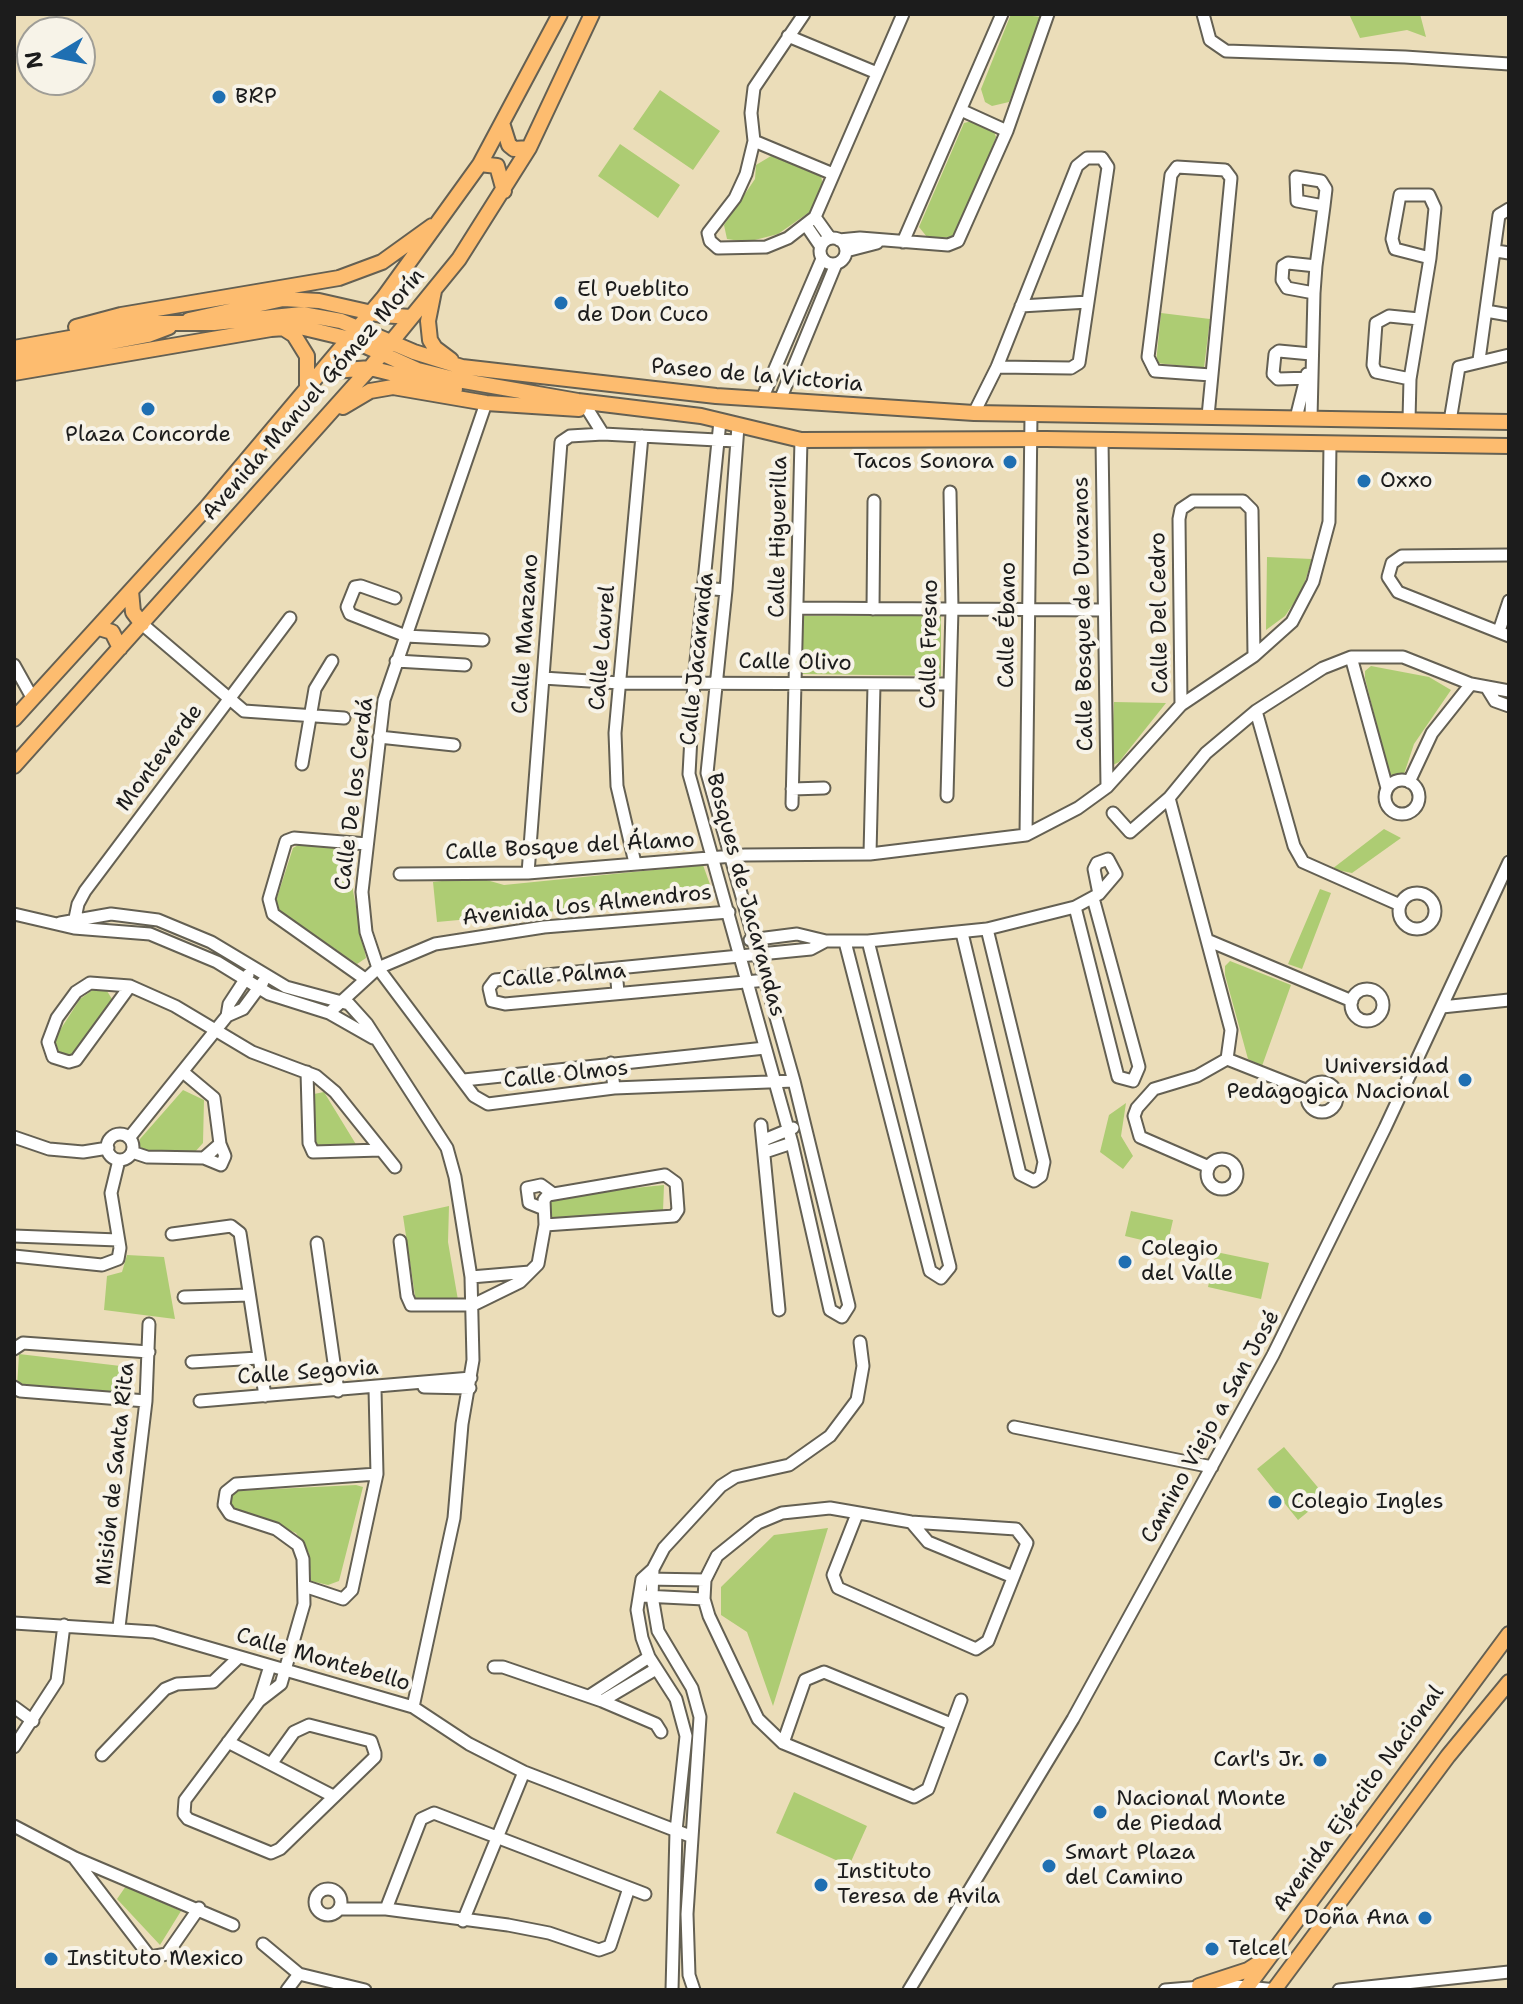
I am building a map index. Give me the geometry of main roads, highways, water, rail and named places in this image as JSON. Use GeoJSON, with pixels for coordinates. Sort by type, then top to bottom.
{"type":"FeatureCollection","features":[{"type":"Feature","properties":{"kind":"main road","name":"Avenida Manuel Gómez Morín"},"geometry":{"type":"LineString","coordinates":[[14,719],[99,628],[322,373],[448,214],[503,126],[560,14]]}},
{"type":"Feature","properties":{"kind":"main road","name":"Avenida Manuel Gómez Morín"},"geometry":{"type":"LineString","coordinates":[[14,766],[370,368],[434,290],[504,191],[529,148],[592,14]]}},
{"type":"Feature","properties":{"kind":"main road"},"geometry":{"type":"LineString","coordinates":[[503,126],[509,145],[514,149],[529,148]]}},
{"type":"Feature","properties":{"kind":"main road"},"geometry":{"type":"LineString","coordinates":[[480,164],[497,166],[504,191]]}},
{"type":"Feature","properties":{"kind":"main road"},"geometry":{"type":"LineString","coordinates":[[45,341],[74,328],[121,315],[304,285],[365,270],[398,253],[448,214]]}},
{"type":"Feature","properties":{"kind":"main road"},"geometry":{"type":"LineString","coordinates":[[434,290],[428,321],[430,340],[441,354],[462,367]]}},
{"type":"Feature","properties":{"kind":"main road"},"geometry":{"type":"LineString","coordinates":[[14,361],[148,335],[217,311],[283,299],[338,304],[371,313],[411,317]]}},
{"type":"Feature","properties":{"kind":"main road","name":"Paseo de la Victoria"},"geometry":{"type":"LineString","coordinates":[[14,348],[154,323],[175,325],[302,314],[462,367],[606,385],[762,399],[1031,415],[1509,422]]}},
{"type":"Feature","properties":{"kind":"main road"},"geometry":{"type":"LineString","coordinates":[[282,327],[294,335],[307,356],[307,388]]}},
{"type":"Feature","properties":{"kind":"main road"},"geometry":{"type":"LineString","coordinates":[[14,373],[282,327],[355,334],[381,354],[436,376],[578,401],[720,421],[737,434],[801,440],[940,438],[1509,446]]}},
{"type":"Feature","properties":{"kind":"main road"},"geometry":{"type":"LineString","coordinates":[[322,373],[370,368],[473,392],[555,395],[606,385]]}},
{"type":"Feature","properties":{"kind":"main road"},"geometry":{"type":"LineString","coordinates":[[320,424],[360,395],[379,387],[486,403],[588,410],[655,420],[683,414]]}},
{"type":"Feature","properties":{"kind":"main road"},"geometry":{"type":"LineString","coordinates":[[940,438],[941,412]]}},
{"type":"Feature","properties":{"kind":"main road"},"geometry":{"type":"LineString","coordinates":[[131,591],[133,612],[142,624]]}},
{"type":"Feature","properties":{"kind":"main road"},"geometry":{"type":"LineString","coordinates":[[99,628],[112,632],[120,648]]}},
{"type":"Feature","properties":{"kind":"main road","name":"Avenida Ejército Nacional"},"geometry":{"type":"LineString","coordinates":[[1246,1988],[1509,1634]]}},
{"type":"Feature","properties":{"kind":"main road","name":"Avenida Ejército Nacional"},"geometry":{"type":"LineString","coordinates":[[1278,1988],[1448,1756],[1509,1682]]}},
{"type":"Feature","properties":{"kind":"main road"},"geometry":{"type":"LineString","coordinates":[[1278,1988],[1276,1965],[1303,1913]]}},
{"type":"Feature","properties":{"kind":"main road"},"geometry":{"type":"LineString","coordinates":[[1199,1986],[1248,1970],[1269,1956]]}},
{"type":"Feature","properties":{"kind":"place","name":"BRP"},"geometry":{"type":"Point","coordinates":[219,97]}},
{"type":"Feature","properties":{"kind":"place","name":"El Pueblito de Don Cuco"},"geometry":{"type":"Point","coordinates":[561,303]}},
{"type":"Feature","properties":{"kind":"place","name":"Plaza Concorde"},"geometry":{"type":"Point","coordinates":[148,409]}},
{"type":"Feature","properties":{"kind":"place","name":"Tacos Sonora"},"geometry":{"type":"Point","coordinates":[1010,462]}},
{"type":"Feature","properties":{"kind":"place","name":"Oxxo"},"geometry":{"type":"Point","coordinates":[1364,481]}},
{"type":"Feature","properties":{"kind":"place","name":"Universidad Pedagogica Nacional"},"geometry":{"type":"Point","coordinates":[1465,1080]}},
{"type":"Feature","properties":{"kind":"place","name":"Colegio del Valle"},"geometry":{"type":"Point","coordinates":[1125,1262]}},
{"type":"Feature","properties":{"kind":"place","name":"Colegio Ingles"},"geometry":{"type":"Point","coordinates":[1275,1502]}},
{"type":"Feature","properties":{"kind":"place","name":"Carl's Jr."},"geometry":{"type":"Point","coordinates":[1320,1760]}},
{"type":"Feature","properties":{"kind":"place","name":"Nacional Monte de Piedad"},"geometry":{"type":"Point","coordinates":[1100,1812]}},
{"type":"Feature","properties":{"kind":"place","name":"Smart Plaza del Camino"},"geometry":{"type":"Point","coordinates":[1049,1866]}},
{"type":"Feature","properties":{"kind":"place","name":"Instituto Teresa de Avila"},"geometry":{"type":"Point","coordinates":[821,1885]}},
{"type":"Feature","properties":{"kind":"place","name":"Doña Ana"},"geometry":{"type":"Point","coordinates":[1425,1918]}},
{"type":"Feature","properties":{"kind":"place","name":"Telcel"},"geometry":{"type":"Point","coordinates":[1212,1949]}},
{"type":"Feature","properties":{"kind":"place","name":"Instituto Mexico"},"geometry":{"type":"Point","coordinates":[51,1959]}}]}
